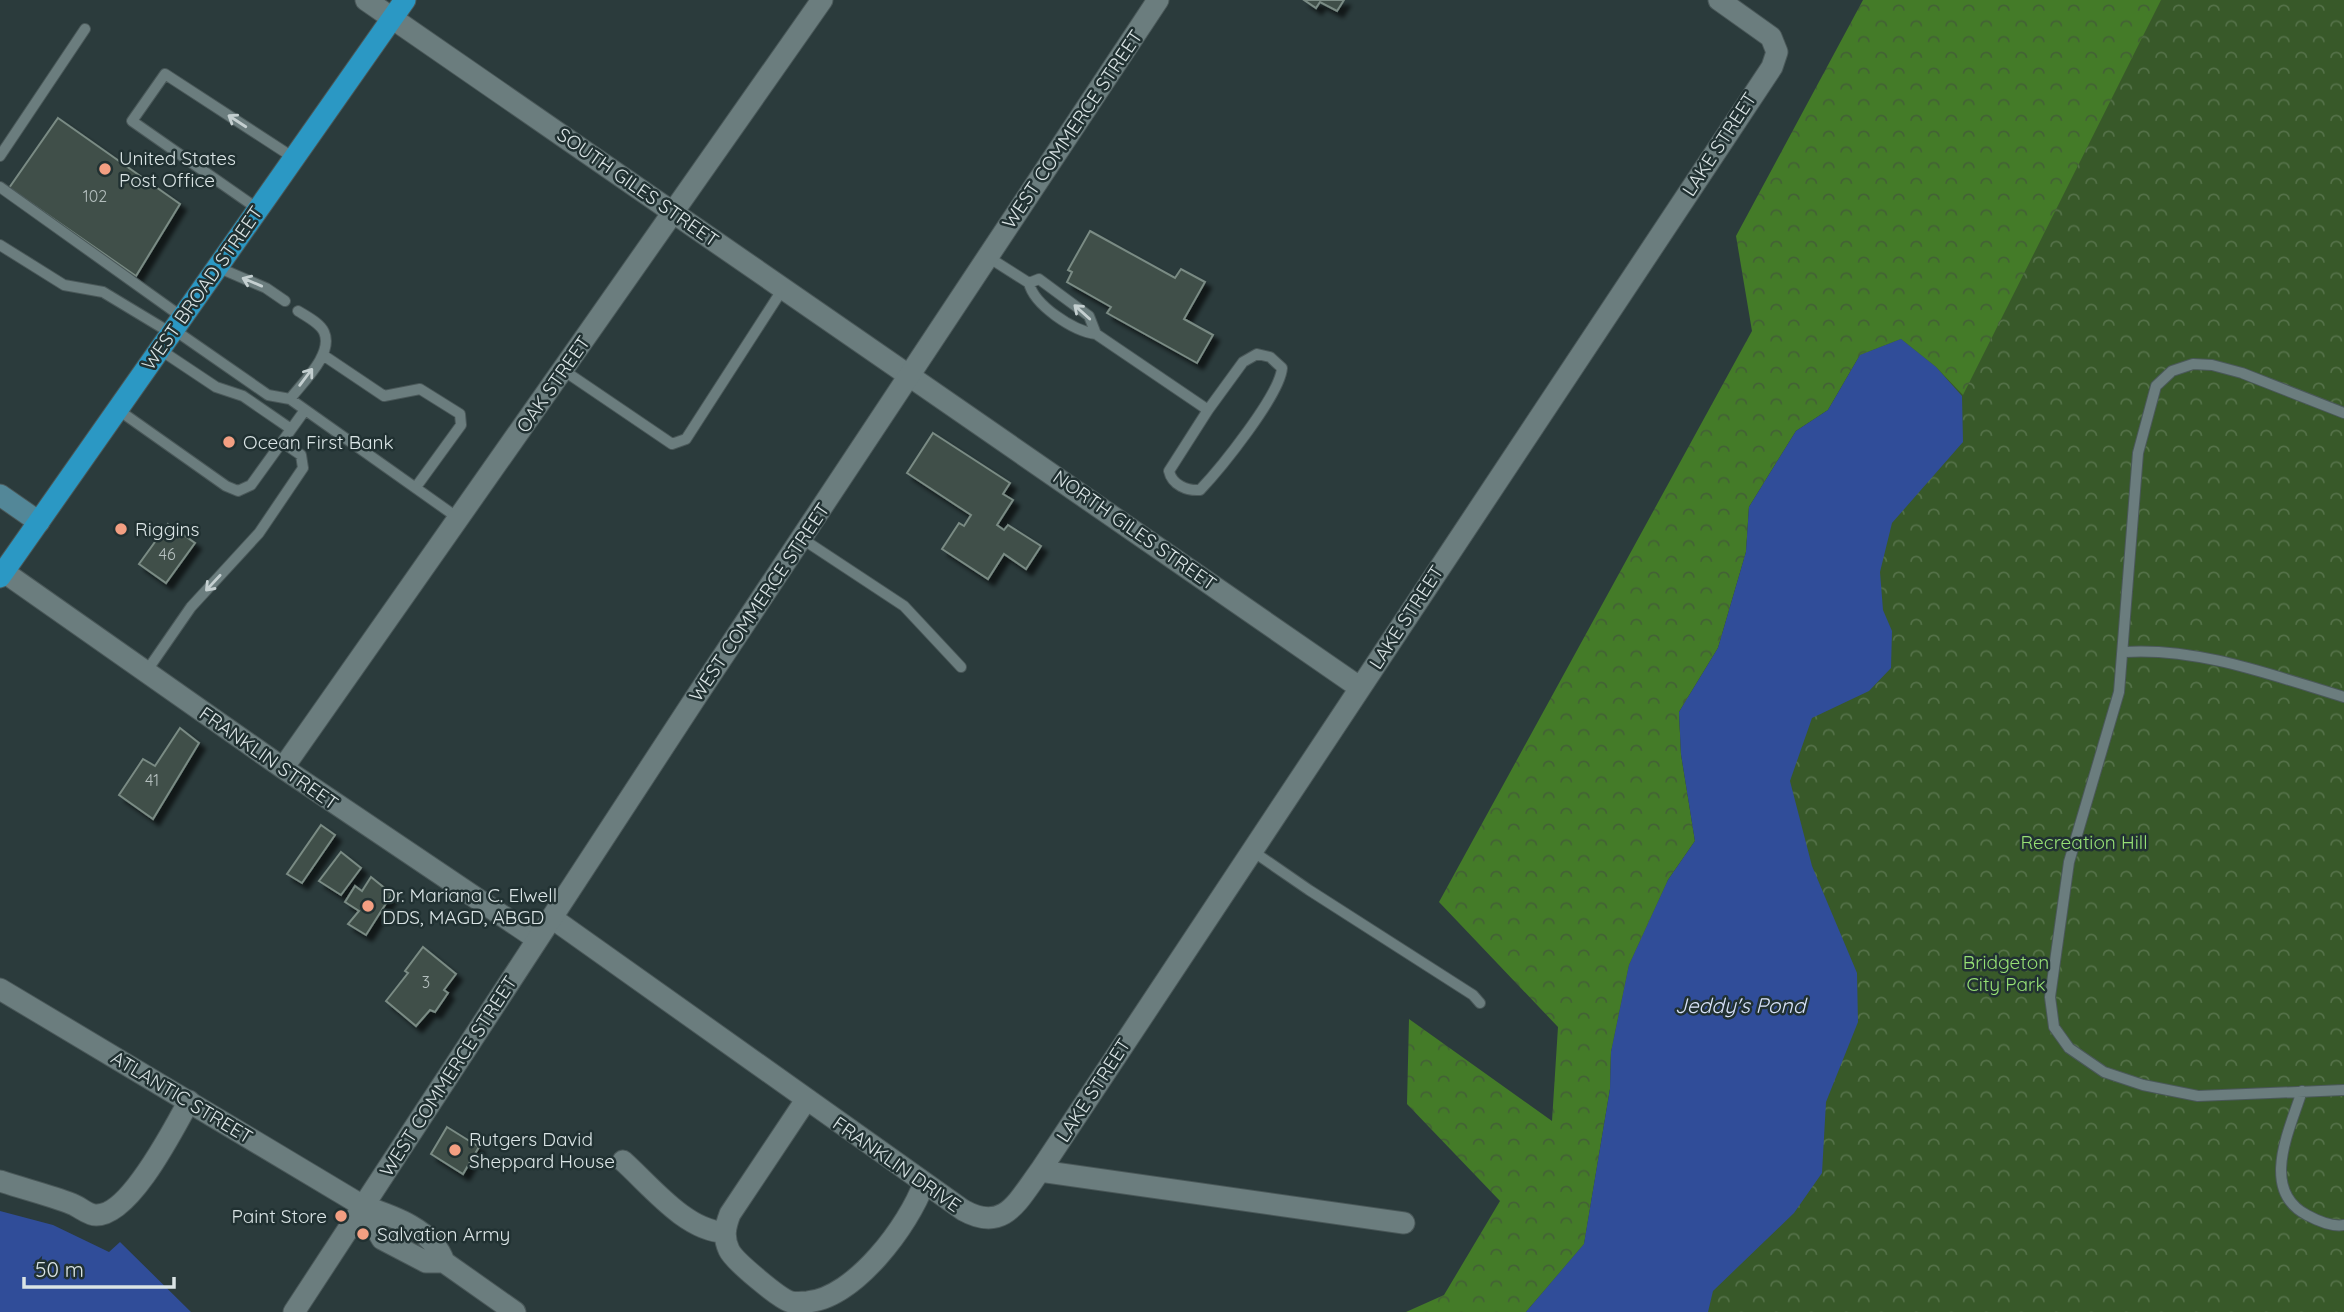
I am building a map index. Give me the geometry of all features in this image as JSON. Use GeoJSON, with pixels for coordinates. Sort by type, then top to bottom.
{"type":"FeatureCollection","features":[{"type":"Feature","properties":{"kind":"highway","name":"WEST BROAD STREET"},"geometry":{"type":"LineString","coordinates":[[2,575],[405,0]]}},
{"type":"Feature","properties":{"kind":"main road"},"geometry":{"type":"LineString","coordinates":[[0,495],[39,522]]}},
{"type":"Feature","properties":{"kind":"street","name":"SOUTH GILES STREET"},"geometry":{"type":"LineString","coordinates":[[366,0],[910,374]]}},
{"type":"Feature","properties":{"kind":"street","name":"OAK STREET"},"geometry":{"type":"LineString","coordinates":[[283,768],[822,0]]}},
{"type":"Feature","properties":{"kind":"street","name":"WEST COMMERCE STREET"},"geometry":{"type":"LineString","coordinates":[[294,1312],[801,538],[1158,0]]}},
{"type":"Feature","properties":{"kind":"street","name":"LAKE STREET"},"geometry":{"type":"LineString","coordinates":[[1040,1171],[1773,63],[1777,52],[1771,37],[1719,0]]}},
{"type":"Feature","properties":{"kind":"street","name":"NORTH GILES STREET"},"geometry":{"type":"LineString","coordinates":[[910,374],[1359,687]]}},
{"type":"Feature","properties":{"kind":"street","name":"FRANKLIN STREET"},"geometry":{"type":"LineString","coordinates":[[2,575],[537,939]]}},
{"type":"Feature","properties":{"kind":"street","name":"FRANKLIN DRIVE"},"geometry":{"type":"LineString","coordinates":[[552,918],[973,1216],[996,1220],[1021,1196],[1040,1171]]}},
{"type":"Feature","properties":{"kind":"street","name":"ATLANTIC STREET"},"geometry":{"type":"LineString","coordinates":[[0,989],[363,1206],[396,1217],[439,1247],[444,1262],[515,1312]]}},
{"type":"Feature","properties":{"kind":"street"},"geometry":{"type":"LineString","coordinates":[[806,1100],[730,1214],[724,1232],[730,1252],[791,1302],[809,1302],[841,1291],[876,1258],[909,1213],[924,1183]]}},
{"type":"Feature","properties":{"kind":"street"},"geometry":{"type":"LineString","coordinates":[[0,1181],[75,1205],[93,1216],[110,1214],[125,1201],[166,1143],[189,1101]]}},
{"type":"Feature","properties":{"kind":"street"},"geometry":{"type":"LineString","coordinates":[[623,1161],[690,1219],[711,1231],[724,1232]]}},
{"type":"Feature","properties":{"kind":"street"},"geometry":{"type":"LineString","coordinates":[[1040,1171],[1404,1223]]}},
{"type":"Feature","properties":{"kind":"lane"},"geometry":{"type":"LineString","coordinates":[[0,156],[85,29]]}},
{"type":"Feature","properties":{"kind":"lane"},"geometry":{"type":"LineString","coordinates":[[258,209],[132,121],[165,74],[294,158]]}},
{"type":"Feature","properties":{"kind":"lane"},"geometry":{"type":"LineString","coordinates":[[0,187],[171,332],[216,387],[243,396],[290,429]]}},
{"type":"Feature","properties":{"kind":"lane"},"geometry":{"type":"LineString","coordinates":[[0,245],[64,285],[103,292],[268,395],[290,399],[458,519]]}},
{"type":"Feature","properties":{"kind":"lane"},"geometry":{"type":"LineString","coordinates":[[988,257],[1029,283],[1032,296],[1080,332],[1096,334],[1208,410]]}},
{"type":"Feature","properties":{"kind":"lane"},"geometry":{"type":"LineString","coordinates":[[217,267],[266,288],[285,300]]}},
{"type":"Feature","properties":{"kind":"lane"},"geometry":{"type":"LineString","coordinates":[[1029,283],[1038,279],[1089,316],[1096,334]]}},
{"type":"Feature","properties":{"kind":"lane"},"geometry":{"type":"LineString","coordinates":[[563,370],[672,443],[686,439],[784,287]]}},
{"type":"Feature","properties":{"kind":"lane"},"geometry":{"type":"LineString","coordinates":[[1049,309],[1060,294]]}},
{"type":"Feature","properties":{"kind":"lane"},"geometry":{"type":"LineString","coordinates":[[290,399],[323,355],[324,332],[298,311]]}},
{"type":"Feature","properties":{"kind":"lane"},"geometry":{"type":"LineString","coordinates":[[1257,354],[1270,357],[1282,368],[1275,389],[1218,471],[1200,490],[1193,491],[1178,484],[1169,471],[1208,410],[1242,362],[1257,354]]}},
{"type":"Feature","properties":{"kind":"lane"},"geometry":{"type":"LineString","coordinates":[[323,355],[384,396],[420,389],[460,414],[461,425],[416,487]]}},
{"type":"Feature","properties":{"kind":"lane"},"geometry":{"type":"LineString","coordinates":[[2344,414],[2242,373],[2212,365],[2193,364],[2172,371],[2156,386],[2138,453],[2119,692],[2068,862],[2050,997],[2054,1027],[2069,1048],[2104,1072],[2143,1085],[2198,1096],[2344,1090]]}},
{"type":"Feature","properties":{"kind":"lane"},"geometry":{"type":"LineString","coordinates":[[117,409],[226,486],[238,491],[251,485],[305,410]]}},
{"type":"Feature","properties":{"kind":"lane"},"geometry":{"type":"LineString","coordinates":[[146,672],[191,607],[259,533],[303,468],[301,455],[282,442]]}},
{"type":"Feature","properties":{"kind":"lane"},"geometry":{"type":"LineString","coordinates":[[801,538],[904,606],[961,667]]}},
{"type":"Feature","properties":{"kind":"lane"},"geometry":{"type":"LineString","coordinates":[[2124,652],[2152,650],[2192,656],[2344,697]]}},
{"type":"Feature","properties":{"kind":"lane"},"geometry":{"type":"LineString","coordinates":[[1251,850],[1467,991],[1480,1003]]}},
{"type":"Feature","properties":{"kind":"lane"},"geometry":{"type":"LineString","coordinates":[[2302,1091],[2280,1170],[2286,1194],[2299,1211],[2317,1220],[2344,1226]]}},
{"type":"Feature","properties":{"kind":"green space"},"geometry":{"type":"Polygon","coordinates":[[[1863,0],[2241,0],[2344,1312],[1860,355],[1828,410],[1796,431],[1749,507],[1746,552],[1718,648],[1679,712],[1681,754],[1695,841],[1668,880],[1611,1052],[1610,1089],[1584,1245],[1526,1312],[1406,1312],[1444,1295],[1500,1201],[1407,1104],[1409,1019],[1552,1121],[1558,1027],[1439,902],[1752,331],[1736,236],[1863,0]]]}},
{"type":"Feature","properties":{"kind":"green space","name":"Recreation Hill"},"geometry":{"type":"Polygon","coordinates":[[[2161,0],[2344,0],[2344,1312],[1526,1312],[1584,1244],[1610,1089],[1611,1052],[1629,965],[1668,880],[1695,841],[1681,754],[1679,712],[1718,648],[1746,552],[1749,507],[1796,431],[1828,410],[1860,355],[1901,339],[1936,367],[1963,395],[2161,0]]]}},
{"type":"Feature","properties":{"kind":"water","name":"Jeddy's Pond"},"geometry":{"type":"Polygon","coordinates":[[[1901,339],[1936,367],[1962,396],[1963,442],[1892,523],[1880,572],[1883,610],[1892,631],[1891,668],[1869,691],[1812,718],[1790,781],[1812,866],[1857,973],[1858,1022],[1826,1102],[1822,1173],[1794,1213],[1713,1291],[1708,1312],[1526,1312],[1584,1244],[1610,1089],[1611,1052],[1629,965],[1668,880],[1695,841],[1681,754],[1679,712],[1718,648],[1746,552],[1749,507],[1796,431],[1828,410],[1860,355],[1901,339]]]}},
{"type":"Feature","properties":{"kind":"water"},"geometry":{"type":"Polygon","coordinates":[[[0,1211],[53,1225],[109,1252],[120,1242],[191,1312],[0,1312],[0,1211]]]}},
{"type":"Feature","properties":{"kind":"building"},"geometry":{"type":"Polygon","coordinates":[[[1304,0],[1344,0],[1337,11],[1320,2],[1316,8],[1304,0]]]}},
{"type":"Feature","properties":{"kind":"building"},"geometry":{"type":"Polygon","coordinates":[[[58,118],[180,204],[136,276],[9,188],[58,118]]]}},
{"type":"Feature","properties":{"kind":"building"},"geometry":{"type":"Polygon","coordinates":[[[1090,231],[1175,278],[1181,269],[1205,282],[1184,319],[1213,335],[1197,363],[1107,313],[1111,307],[1067,282],[1072,272],[1068,270],[1090,231]]]}},
{"type":"Feature","properties":{"kind":"building"},"geometry":{"type":"Polygon","coordinates":[[[933,433],[1010,483],[1003,494],[1013,500],[997,525],[1004,530],[1008,525],[1041,546],[1026,569],[1004,554],[988,579],[942,549],[959,523],[964,526],[971,515],[907,473],[933,433]]]}},
{"type":"Feature","properties":{"kind":"building"},"geometry":{"type":"Polygon","coordinates":[[[168,524],[195,543],[166,583],[139,564],[168,524]]]}},
{"type":"Feature","properties":{"kind":"building"},"geometry":{"type":"Polygon","coordinates":[[[180,728],[199,743],[153,819],[119,795],[143,759],[155,766],[180,728]]]}},
{"type":"Feature","properties":{"kind":"building"},"geometry":{"type":"Polygon","coordinates":[[[321,825],[335,835],[302,883],[287,874],[321,825]]]}},
{"type":"Feature","properties":{"kind":"building"},"geometry":{"type":"Polygon","coordinates":[[[341,852],[361,868],[341,895],[319,881],[341,852]]]}},
{"type":"Feature","properties":{"kind":"building","name":"Dr. Mariana C. Elwell DDS, MAGD, ABGD"},"geometry":{"type":"Polygon","coordinates":[[[371,877],[392,894],[366,935],[348,924],[359,911],[345,902],[355,886],[362,891],[371,877]]]}},
{"type":"Feature","properties":{"kind":"building"},"geometry":{"type":"Polygon","coordinates":[[[423,947],[456,974],[444,990],[448,993],[435,1012],[430,1010],[416,1026],[386,1001],[408,973],[405,971],[423,947]]]}},
{"type":"Feature","properties":{"kind":"building","name":"Rutgers David Sheppard House"},"geometry":{"type":"Polygon","coordinates":[[[447,1127],[479,1147],[463,1174],[431,1154],[447,1127]]]}},
{"type":"Feature","properties":{"kind":"place","name":"United States Post Office"},"geometry":{"type":"Point","coordinates":[105,169]}},
{"type":"Feature","properties":{"kind":"place","name":"Ocean First Bank"},"geometry":{"type":"Point","coordinates":[229,442]}},
{"type":"Feature","properties":{"kind":"place","name":"Riggins"},"geometry":{"type":"Point","coordinates":[121,529]}},
{"type":"Feature","properties":{"kind":"place","name":"Dr. Mariana C. Elwell DDS, MAGD, ABGD"},"geometry":{"type":"Point","coordinates":[368,906]}},
{"type":"Feature","properties":{"kind":"place","name":"Rutgers David Sheppard House"},"geometry":{"type":"Point","coordinates":[455,1150]}},
{"type":"Feature","properties":{"kind":"place","name":"Paint Store"},"geometry":{"type":"Point","coordinates":[341,1216]}},
{"type":"Feature","properties":{"kind":"place","name":"Salvation Army"},"geometry":{"type":"Point","coordinates":[363,1234]}},
{"type":"Feature","properties":{"kind":"park label","name":"Bridgeton City Park"},"geometry":{"type":"Point","coordinates":[2006,973]}}]}
